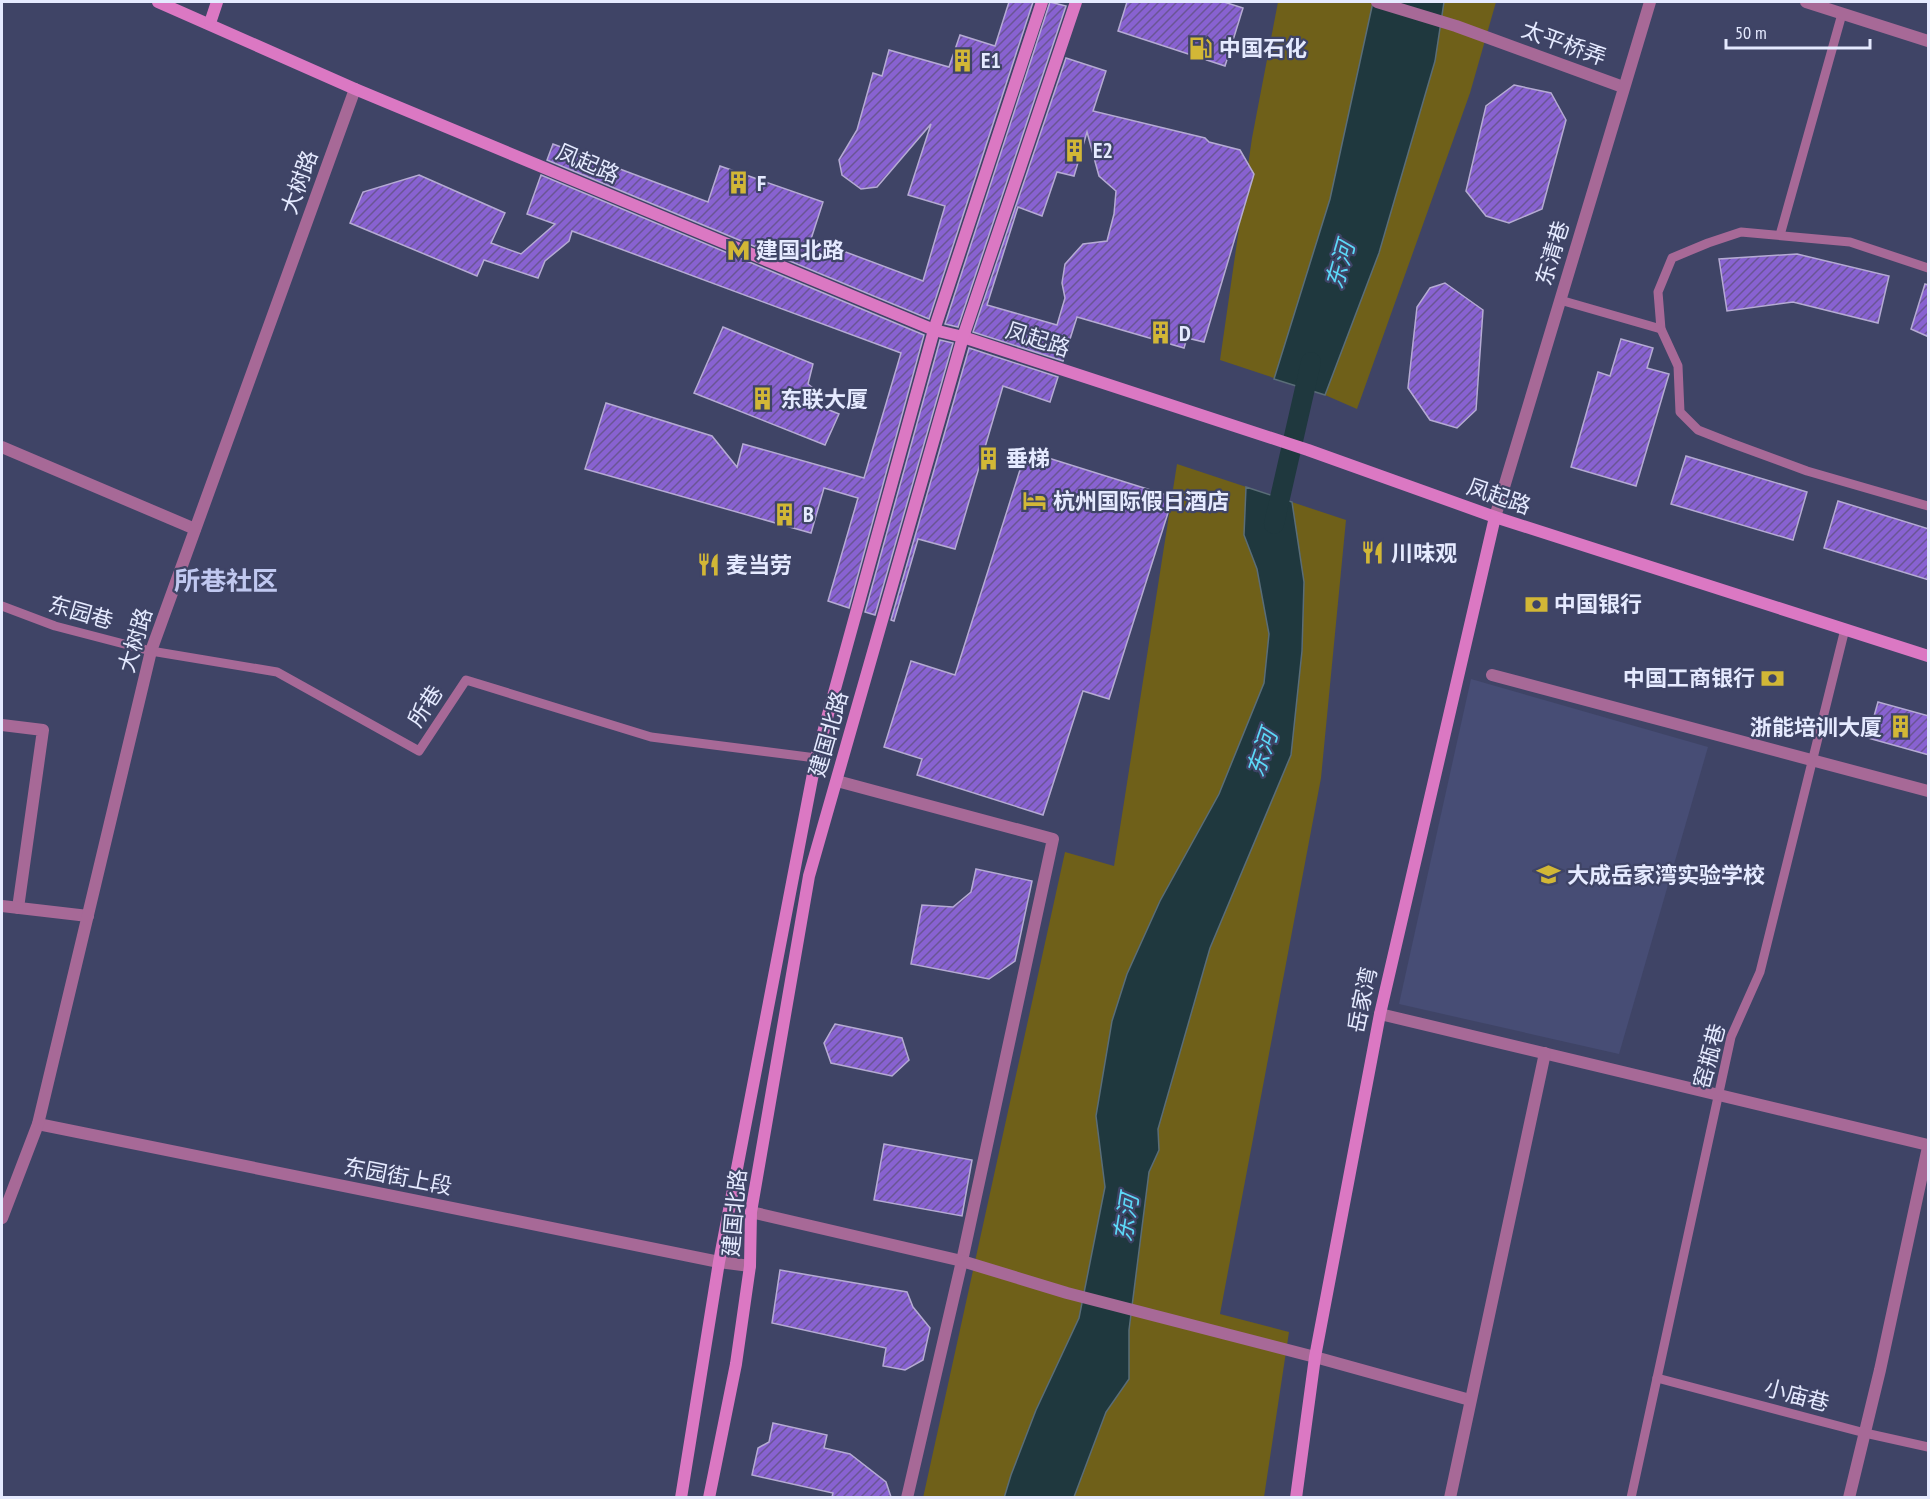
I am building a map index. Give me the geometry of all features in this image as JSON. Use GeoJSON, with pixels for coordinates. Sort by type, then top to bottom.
{"type":"FeatureCollection","features":[{"type":"Feature","properties":{"kind":"main road","name":"凤起路"},"geometry":{"type":"LineString","coordinates":[[158,2],[355,89],[934,330],[963,337],[1308,450],[1495,517],[1929,656]]}},
{"type":"Feature","properties":{"kind":"main road"},"geometry":{"type":"LineString","coordinates":[[210,23],[217,2]]}},
{"type":"Feature","properties":{"kind":"main road","name":"建国北路"},"geometry":{"type":"LineString","coordinates":[[681,1497],[719,1262],[816,758],[934,330],[1042,2]]}},
{"type":"Feature","properties":{"kind":"main road","name":"建国北路"},"geometry":{"type":"LineString","coordinates":[[709,1497],[736,1364],[750,1266],[752,1212],[809,876],[963,337],[1076,2]]}},
{"type":"Feature","properties":{"kind":"main road","name":"岳家湾"},"geometry":{"type":"LineString","coordinates":[[1296,1497],[1315,1358],[1380,1014],[1495,517]]}},
{"type":"Feature","properties":{"kind":"street","name":"太平桥弄"},"geometry":{"type":"LineString","coordinates":[[1377,2],[1456,26],[1623,87]]}},
{"type":"Feature","properties":{"kind":"street","name":"东清巷"},"geometry":{"type":"LineString","coordinates":[[1495,517],[1650,2]]}},
{"type":"Feature","properties":{"kind":"street"},"geometry":{"type":"LineString","coordinates":[[1806,2],[1929,41]]}},
{"type":"Feature","properties":{"kind":"street","name":"大树路"},"geometry":{"type":"LineString","coordinates":[[2,1218],[38,1124],[151,651],[355,89]]}},
{"type":"Feature","properties":{"kind":"street"},"geometry":{"type":"LineString","coordinates":[[2,447],[195,529]]}},
{"type":"Feature","properties":{"kind":"street"},"geometry":{"type":"LineString","coordinates":[[1492,675],[1929,791]]}},
{"type":"Feature","properties":{"kind":"street"},"geometry":{"type":"LineString","coordinates":[[2,725],[43,730],[18,908]]}},
{"type":"Feature","properties":{"kind":"street"},"geometry":{"type":"LineString","coordinates":[[837,781],[1053,838],[962,1261],[907,1497]]}},
{"type":"Feature","properties":{"kind":"street"},"geometry":{"type":"LineString","coordinates":[[2,906],[88,916]]}},
{"type":"Feature","properties":{"kind":"street"},"geometry":{"type":"LineString","coordinates":[[1380,1014],[1929,1146],[1849,1497]]}},
{"type":"Feature","properties":{"kind":"street"},"geometry":{"type":"LineString","coordinates":[[1450,1497],[1545,1053]]}},
{"type":"Feature","properties":{"kind":"street","name":"东园街上段"},"geometry":{"type":"LineString","coordinates":[[38,1124],[719,1262],[750,1266]]}},
{"type":"Feature","properties":{"kind":"street"},"geometry":{"type":"LineString","coordinates":[[752,1212],[962,1261],[1067,1293],[1470,1401]]}},
{"type":"Feature","properties":{"kind":"lane"},"geometry":{"type":"LineString","coordinates":[[1780,235],[1842,14]]}},
{"type":"Feature","properties":{"kind":"lane"},"geometry":{"type":"LineString","coordinates":[[1929,268],[1850,242],[1741,232],[1672,258],[1658,292],[1661,329],[1678,366],[1680,412],[1698,430],[1807,471],[1929,507]]}},
{"type":"Feature","properties":{"kind":"lane"},"geometry":{"type":"LineString","coordinates":[[1560,300],[1661,329]]}},
{"type":"Feature","properties":{"kind":"lane","name":"东园巷"},"geometry":{"type":"LineString","coordinates":[[2,606],[55,626],[151,651]]}},
{"type":"Feature","properties":{"kind":"lane","name":"窑瓶巷"},"geometry":{"type":"LineString","coordinates":[[1631,1497],[1731,1037],[1760,972],[1845,629]]}},
{"type":"Feature","properties":{"kind":"lane","name":"所巷"},"geometry":{"type":"LineString","coordinates":[[151,651],[277,672],[419,751],[466,680],[651,737],[816,758]]}},
{"type":"Feature","properties":{"kind":"lane","name":"小庙巷"},"geometry":{"type":"LineString","coordinates":[[1657,1378],[1865,1433],[1929,1447]]}},
{"type":"Feature","properties":{"kind":"shaded area"},"geometry":{"type":"Polygon","coordinates":[[[1278,2],[1496,2],[1470,93],[1357,409],[1325,395],[1220,360],[1252,138],[1278,2]]]}},
{"type":"Feature","properties":{"kind":"shaded area"},"geometry":{"type":"Polygon","coordinates":[[[1177,464],[1346,520],[1321,778],[1220,1314],[1289,1332],[1264,1497],[923,1498],[1065,852],[1114,866],[1177,464]]]}},
{"type":"Feature","properties":{"kind":"shaded area","name":"大成岳家湾实验学校"},"geometry":{"type":"Polygon","coordinates":[[[1471,679],[1708,747],[1619,1054],[1399,1004],[1471,679]]]}},
{"type":"Feature","properties":{"kind":"water"},"geometry":{"type":"Polygon","coordinates":[[[1373,2],[1444,2],[1435,61],[1379,253],[1325,395],[1274,379],[1330,199],[1373,2]]]}},
{"type":"Feature","properties":{"kind":"water"},"geometry":{"type":"Polygon","coordinates":[[[1246,487],[1292,502],[1304,582],[1302,651],[1291,755],[1210,948],[1158,1129],[1159,1150],[1149,1172],[1129,1330],[1129,1379],[1106,1412],[1074,1497],[1004,1498],[1036,1410],[1079,1318],[1105,1187],[1096,1116],[1112,1021],[1127,974],[1160,901],[1219,794],[1264,683],[1269,634],[1257,569],[1244,535],[1246,487]]]}},
{"type":"Feature","properties":{"kind":"building"},"geometry":{"type":"Polygon","coordinates":[[[1009,2],[1033,2],[929,319],[547,160],[553,144],[708,202],[720,166],[823,202],[811,239],[923,281],[945,206],[908,195],[931,124],[877,187],[861,189],[842,175],[839,160],[857,130],[873,73],[882,76],[889,50],[949,67],[960,35],[995,46],[1009,2]]]}},
{"type":"Feature","properties":{"kind":"building"},"geometry":{"type":"Polygon","coordinates":[[[1050,2],[1066,6],[958,327],[945,324],[1050,2]]]}},
{"type":"Feature","properties":{"kind":"building","name":"中国石化"},"geometry":{"type":"Polygon","coordinates":[[[1127,2],[1224,2],[1243,8],[1225,66],[1118,31],[1127,2]]]}},
{"type":"Feature","properties":{"kind":"building"},"geometry":{"type":"Polygon","coordinates":[[[1066,58],[1106,71],[1093,111],[1205,138],[1209,142],[1240,150],[1254,174],[1204,342],[1187,338],[1184,348],[1077,317],[1063,361],[973,332],[1066,58]],[[1087,132],[1074,176],[1057,172],[1042,216],[1018,207],[987,305],[1057,325],[1065,298],[1062,283],[1065,264],[1083,244],[1107,241],[1114,214],[1116,191],[1099,176],[1087,132]]]}},
{"type":"Feature","properties":{"kind":"building"},"geometry":{"type":"Polygon","coordinates":[[[1514,85],[1551,93],[1566,120],[1542,209],[1509,223],[1486,216],[1466,191],[1486,106],[1514,85]]]}},
{"type":"Feature","properties":{"kind":"building"},"geometry":{"type":"Polygon","coordinates":[[[419,175],[505,213],[491,243],[521,254],[555,224],[527,214],[541,175],[924,335],[849,608],[828,601],[858,498],[824,488],[811,533],[585,469],[606,403],[712,436],[737,467],[743,444],[864,478],[901,353],[572,231],[569,241],[545,261],[538,278],[484,260],[477,276],[350,223],[363,192],[419,175]]]}},
{"type":"Feature","properties":{"kind":"building"},"geometry":{"type":"Polygon","coordinates":[[[1797,254],[1889,276],[1878,323],[1793,302],[1727,311],[1719,259],[1797,254]]]}},
{"type":"Feature","properties":{"kind":"building"},"geometry":{"type":"Polygon","coordinates":[[[1445,283],[1483,310],[1476,410],[1457,428],[1430,420],[1408,388],[1417,307],[1430,288],[1445,283]]]}},
{"type":"Feature","properties":{"kind":"building"},"geometry":{"type":"Polygon","coordinates":[[[1925,284],[1929,285],[1929,337],[1911,329],[1925,284]]]}},
{"type":"Feature","properties":{"kind":"building","name":"东联大厦"},"geometry":{"type":"Polygon","coordinates":[[[723,327],[813,364],[808,384],[818,392],[814,404],[839,414],[825,445],[694,393],[723,327]]]}},
{"type":"Feature","properties":{"kind":"building"},"geometry":{"type":"Polygon","coordinates":[[[1621,339],[1653,348],[1647,368],[1669,374],[1636,486],[1571,467],[1598,372],[1610,376],[1621,339]]]}},
{"type":"Feature","properties":{"kind":"building"},"geometry":{"type":"Polygon","coordinates":[[[940,340],[953,343],[875,615],[865,612],[940,340]]]}},
{"type":"Feature","properties":{"kind":"building"},"geometry":{"type":"Polygon","coordinates":[[[969,348],[1058,377],[1050,402],[1003,386],[955,549],[918,539],[894,621],[891,620],[969,348]]]}},
{"type":"Feature","properties":{"kind":"building"},"geometry":{"type":"Polygon","coordinates":[[[1026,451],[1173,497],[1109,699],[1083,691],[1043,815],[917,775],[922,759],[884,747],[911,661],[955,675],[1026,451]]]}},
{"type":"Feature","properties":{"kind":"building"},"geometry":{"type":"Polygon","coordinates":[[[1686,456],[1807,492],[1793,540],[1671,504],[1686,456]]]}},
{"type":"Feature","properties":{"kind":"building"},"geometry":{"type":"Polygon","coordinates":[[[1838,501],[1929,529],[1929,580],[1824,548],[1838,501]]]}},
{"type":"Feature","properties":{"kind":"building","name":"浙能培训大厦"},"geometry":{"type":"Polygon","coordinates":[[[1878,702],[1929,716],[1929,755],[1868,738],[1878,702]]]}},
{"type":"Feature","properties":{"kind":"building"},"geometry":{"type":"Polygon","coordinates":[[[976,869],[1032,881],[1015,961],[989,979],[911,964],[922,905],[953,907],[971,892],[976,869]]]}},
{"type":"Feature","properties":{"kind":"building"},"geometry":{"type":"Polygon","coordinates":[[[835,1024],[902,1038],[909,1060],[892,1076],[831,1063],[824,1043],[835,1024]]]}},
{"type":"Feature","properties":{"kind":"building"},"geometry":{"type":"Polygon","coordinates":[[[884,1144],[972,1160],[962,1216],[874,1200],[884,1144]]]}},
{"type":"Feature","properties":{"kind":"building"},"geometry":{"type":"Polygon","coordinates":[[[780,1270],[907,1292],[913,1307],[930,1328],[923,1360],[905,1370],[883,1366],[886,1348],[772,1323],[780,1270]]]}},
{"type":"Feature","properties":{"kind":"building"},"geometry":{"type":"Polygon","coordinates":[[[773,1423],[827,1435],[824,1448],[850,1454],[886,1482],[891,1497],[832,1497],[833,1493],[752,1475],[758,1448],[769,1442],[773,1423]]]}},
{"type":"Feature","properties":{"kind":"waterway","name":"东河"},"geometry":{"type":"LineString","coordinates":[[1274,524],[1311,362]]}},
{"type":"Feature","properties":{"kind":"place","name":"中国石化"},"geometry":{"type":"Point","coordinates":[1201,48]}},
{"type":"Feature","properties":{"kind":"place","name":"E1"},"geometry":{"type":"Point","coordinates":[963,60]}},
{"type":"Feature","properties":{"kind":"place","name":"E2"},"geometry":{"type":"Point","coordinates":[1075,150]}},
{"type":"Feature","properties":{"kind":"place","name":"F"},"geometry":{"type":"Point","coordinates":[739,183]}},
{"type":"Feature","properties":{"kind":"place","name":"建国北路"},"geometry":{"type":"Point","coordinates":[738,250]}},
{"type":"Feature","properties":{"kind":"place","name":"D"},"geometry":{"type":"Point","coordinates":[1161,333]}},
{"type":"Feature","properties":{"kind":"place","name":"东联大厦"},"geometry":{"type":"Point","coordinates":[762,399]}},
{"type":"Feature","properties":{"kind":"place","name":"垂梯"},"geometry":{"type":"Point","coordinates":[988,458]}},
{"type":"Feature","properties":{"kind":"place","name":"杭州国际假日酒店"},"geometry":{"type":"Point","coordinates":[1035,501]}},
{"type":"Feature","properties":{"kind":"place","name":"B"},"geometry":{"type":"Point","coordinates":[785,514]}},
{"type":"Feature","properties":{"kind":"place","name":"川味观"},"geometry":{"type":"Point","coordinates":[1373,553]}},
{"type":"Feature","properties":{"kind":"place","name":"麦当劳"},"geometry":{"type":"Point","coordinates":[708,565]}},
{"type":"Feature","properties":{"kind":"place","name":"中国银行"},"geometry":{"type":"Point","coordinates":[1536,604]}},
{"type":"Feature","properties":{"kind":"place","name":"中国工商银行"},"geometry":{"type":"Point","coordinates":[1773,678]}},
{"type":"Feature","properties":{"kind":"place","name":"浙能培训大厦"},"geometry":{"type":"Point","coordinates":[1900,727]}},
{"type":"Feature","properties":{"kind":"place","name":"大成岳家湾实验学校"},"geometry":{"type":"Point","coordinates":[1549,875]}},
{"type":"Feature","properties":{"kind":"district","name":"所巷社区"},"geometry":{"type":"Point","coordinates":[226,580]}}]}
